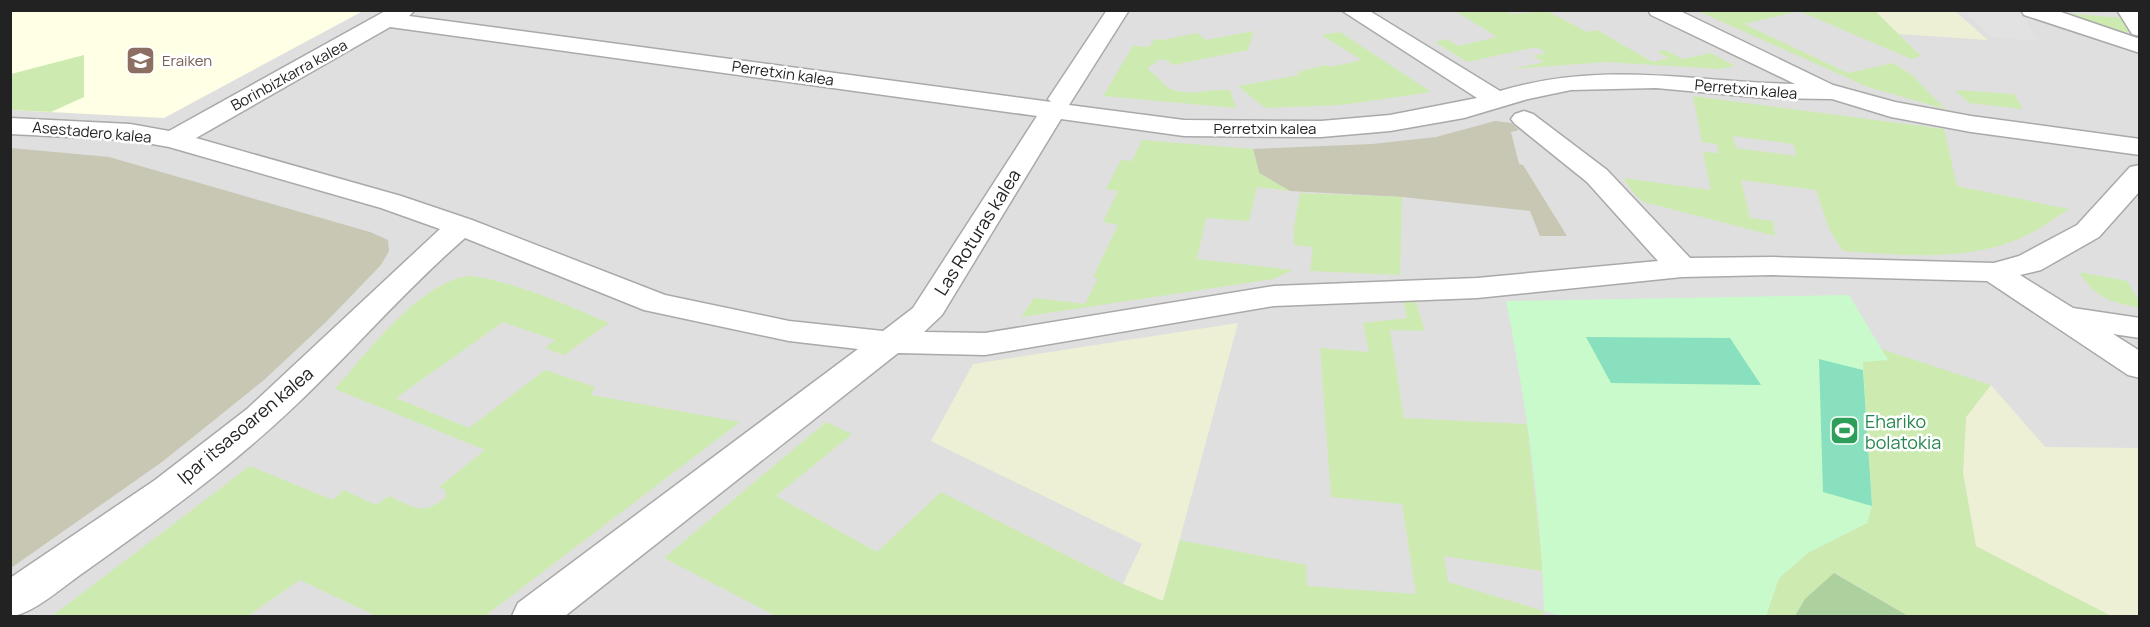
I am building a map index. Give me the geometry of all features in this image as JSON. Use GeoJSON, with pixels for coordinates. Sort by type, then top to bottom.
{"type":"FeatureCollection","features":[{"type":"Feature","properties":{"kind":"street","name":"Las Roturas kalea"},"geometry":{"type":"LineString","coordinates":[[534,616],[925,315],[1118,10]]}},
{"type":"Feature","properties":{"kind":"street"},"geometry":{"type":"LineString","coordinates":[[1352,10],[1497,100]]}},
{"type":"Feature","properties":{"kind":"street"},"geometry":{"type":"LineString","coordinates":[[1659,10],[1833,92]]}},
{"type":"Feature","properties":{"kind":"street"},"geometry":{"type":"LineString","coordinates":[[2032,10],[2139,43]]}},
{"type":"Feature","properties":{"kind":"street"},"geometry":{"type":"LineString","coordinates":[[2128,10],[2139,43]]}},
{"type":"Feature","properties":{"kind":"street","name":"Perretxin kalea"},"geometry":{"type":"LineString","coordinates":[[396,15],[1057,105],[1184,128],[1321,129],[1390,123],[1464,110],[1524,92],[1571,84],[1656,81],[1803,93],[1833,92],[1891,109],[1971,124],[2139,147]]}},
{"type":"Feature","properties":{"kind":"street","name":"Borinbizkarra kalea"},"geometry":{"type":"LineString","coordinates":[[173,140],[396,15]]}},
{"type":"Feature","properties":{"kind":"street"},"geometry":{"type":"LineString","coordinates":[[1524,119],[1597,176],[1682,268]]}},
{"type":"Feature","properties":{"kind":"street","name":"Asestadero kalea"},"geometry":{"type":"LineString","coordinates":[[10,126],[130,132],[173,140],[392,202],[461,226],[656,303],[789,331],[890,342],[985,344],[1274,296],[1477,288],[1682,268],[1783,266],[1994,272],[2030,263],[2088,231],[2139,173]]}},
{"type":"Feature","properties":{"kind":"street","name":"Ipar itsasoaren kalea"},"geometry":{"type":"LineString","coordinates":[[10,601],[141,512],[260,418],[345,338],[417,261],[461,226]]}},
{"type":"Feature","properties":{"kind":"street"},"geometry":{"type":"LineString","coordinates":[[1994,272],[2065,317],[2133,350]]}},
{"type":"Feature","properties":{"kind":"shaded area","name":"Eraiken"},"geometry":{"type":"Polygon","coordinates":[[[10,11],[363,11],[164,118],[11,110],[10,11]]]}},
{"type":"Feature","properties":{"kind":"shaded area"},"geometry":{"type":"Polygon","coordinates":[[[11,11],[2139,11],[2139,616],[11,616],[11,11]]]}},
{"type":"Feature","properties":{"kind":"shaded area"},"geometry":{"type":"Polygon","coordinates":[[[1875,11],[1955,11],[1988,40],[1898,34],[1875,11]]]}},
{"type":"Feature","properties":{"kind":"shaded area"},"geometry":{"type":"Polygon","coordinates":[[[1963,11],[2021,11],[2038,19],[2026,21],[2038,41],[1993,37],[1963,11]]]}},
{"type":"Feature","properties":{"kind":"shaded area"},"geometry":{"type":"Polygon","coordinates":[[[1495,121],[1511,123],[1519,130],[1511,132],[1519,164],[1523,165],[1567,236],[1540,236],[1530,211],[1402,197],[1290,191],[1259,173],[1253,149],[1372,144],[1436,137],[1495,121]]]}},
{"type":"Feature","properties":{"kind":"shaded area"},"geometry":{"type":"Polygon","coordinates":[[[11,148],[109,157],[370,232],[388,240],[389,251],[381,265],[326,322],[264,380],[162,462],[11,568],[11,148]]]}},
{"type":"Feature","properties":{"kind":"shaded area"},"geometry":{"type":"Polygon","coordinates":[[[1238,323],[1163,601],[1123,584],[1142,544],[931,441],[973,364],[1238,323]]]}},
{"type":"Feature","properties":{"kind":"shaded area"},"geometry":{"type":"Polygon","coordinates":[[[1991,385],[2045,447],[2139,448],[2139,616],[2111,616],[1976,547],[1963,473],[1966,417],[1991,385]]]}},
{"type":"Feature","properties":{"kind":"green space"},"geometry":{"type":"Polygon","coordinates":[[[1455,11],[1505,11],[1511,14],[1547,11],[1587,32],[1597,30],[1653,62],[1669,58],[1657,52],[1665,50],[1683,59],[1711,53],[1735,66],[1721,69],[1606,62],[1512,69],[1544,62],[1533,56],[1546,53],[1537,47],[1467,62],[1435,42],[1447,39],[1458,46],[1497,37],[1455,11]]]}},
{"type":"Feature","properties":{"kind":"green space"},"geometry":{"type":"Polygon","coordinates":[[[1698,11],[1799,11],[1744,24],[1848,73],[1893,63],[1912,75],[1945,109],[1868,87],[1698,11]]]}},
{"type":"Feature","properties":{"kind":"green space"},"geometry":{"type":"Polygon","coordinates":[[[1799,11],[1875,11],[1921,56],[1911,59],[1799,11]]]}},
{"type":"Feature","properties":{"kind":"green space"},"geometry":{"type":"Polygon","coordinates":[[[2041,11],[2123,18],[2130,33],[2102,31],[2041,11]]]}},
{"type":"Feature","properties":{"kind":"green space"},"geometry":{"type":"Polygon","coordinates":[[[1254,31],[1248,50],[1172,65],[1169,61],[1158,59],[1156,63],[1148,67],[1149,71],[1171,89],[1187,92],[1230,90],[1236,108],[1103,96],[1133,46],[1149,47],[1155,39],[1163,40],[1197,33],[1206,40],[1254,31]]]}},
{"type":"Feature","properties":{"kind":"green space"},"geometry":{"type":"Polygon","coordinates":[[[1340,32],[1431,92],[1342,105],[1265,108],[1238,86],[1300,75],[1297,72],[1326,65],[1330,67],[1362,60],[1321,35],[1340,32]]]}},
{"type":"Feature","properties":{"kind":"green space"},"geometry":{"type":"Polygon","coordinates":[[[84,55],[84,97],[51,112],[11,110],[11,74],[84,55]]]}},
{"type":"Feature","properties":{"kind":"green space"},"geometry":{"type":"Polygon","coordinates":[[[1955,90],[2014,94],[2023,109],[1969,103],[1955,90]]]}},
{"type":"Feature","properties":{"kind":"green space"},"geometry":{"type":"Polygon","coordinates":[[[1693,96],[1944,129],[1957,186],[2069,209],[2027,235],[2000,246],[1979,251],[1933,255],[1865,253],[1843,251],[1829,229],[1816,190],[1741,180],[1750,218],[1773,221],[1775,236],[1644,202],[1636,196],[1623,178],[1711,190],[1703,152],[1719,153],[1717,144],[1702,142],[1693,96]],[[1733,136],[1736,148],[1797,156],[1793,144],[1733,136]]]}},
{"type":"Feature","properties":{"kind":"green space"},"geometry":{"type":"Polygon","coordinates":[[[1142,140],[1253,149],[1259,173],[1290,191],[1257,187],[1249,221],[1206,218],[1197,259],[1293,270],[1274,279],[1021,317],[1034,298],[1085,304],[1098,278],[1093,277],[1118,225],[1103,222],[1118,191],[1106,189],[1121,160],[1132,161],[1142,140]]]}},
{"type":"Feature","properties":{"kind":"green space"},"geometry":{"type":"Polygon","coordinates":[[[1300,193],[1402,197],[1400,275],[1310,271],[1313,247],[1294,245],[1294,227],[1300,193]]]}},
{"type":"Feature","properties":{"kind":"green space"},"geometry":{"type":"Polygon","coordinates":[[[2079,272],[2127,281],[2139,301],[2139,308],[2104,298],[2079,272]]]}},
{"type":"Feature","properties":{"kind":"green space"},"geometry":{"type":"Polygon","coordinates":[[[471,276],[524,289],[609,323],[564,355],[545,348],[555,340],[503,322],[396,398],[469,428],[545,370],[595,387],[591,395],[740,422],[485,616],[376,616],[300,580],[248,616],[52,616],[250,466],[333,500],[344,490],[376,505],[389,496],[412,506],[424,508],[446,497],[445,490],[439,487],[485,450],[335,389],[379,338],[415,304],[452,280],[471,276]]]}},
{"type":"Feature","properties":{"kind":"green space"},"geometry":{"type":"Polygon","coordinates":[[[1849,295],[1888,360],[1863,362],[1872,506],[1867,523],[1808,553],[1779,578],[1766,616],[1561,616],[1544,611],[1540,533],[1531,455],[1506,301],[1849,295]]]}},
{"type":"Feature","properties":{"kind":"green space"},"geometry":{"type":"Polygon","coordinates":[[[1404,302],[1416,302],[1425,331],[1390,330],[1404,418],[1527,424],[1543,571],[1444,556],[1448,582],[1544,611],[1543,616],[776,616],[664,558],[826,422],[852,434],[776,496],[877,552],[941,492],[1123,584],[1163,601],[1180,540],[1306,565],[1307,586],[1416,594],[1402,504],[1331,497],[1320,348],[1369,352],[1363,323],[1407,318],[1404,302]]]}},
{"type":"Feature","properties":{"kind":"green space"},"geometry":{"type":"Polygon","coordinates":[[[1586,337],[1730,338],[1761,385],[1611,383],[1586,337]]]}},
{"type":"Feature","properties":{"kind":"green space"},"geometry":{"type":"Polygon","coordinates":[[[1881,349],[1991,385],[1966,417],[1963,473],[1976,546],[2111,616],[1908,616],[1835,573],[1805,599],[1795,616],[1766,616],[1779,578],[1808,553],[1867,523],[1872,506],[1863,361],[1888,359],[1881,349]]]}},
{"type":"Feature","properties":{"kind":"green space","name":"Ehariko bolatokia"},"geometry":{"type":"Polygon","coordinates":[[[1819,359],[1863,370],[1872,506],[1823,492],[1819,359]]]}},
{"type":"Feature","properties":{"kind":"green space"},"geometry":{"type":"Polygon","coordinates":[[[1834,573],[1908,616],[1795,616],[1805,599],[1834,573]]]}},
{"type":"Feature","properties":{"kind":"place","name":"Eraiken"},"geometry":{"type":"Point","coordinates":[141,60]}},
{"type":"Feature","properties":{"kind":"place","name":"Ehariko bolatokia"},"geometry":{"type":"Point","coordinates":[1844,431]}}]}
